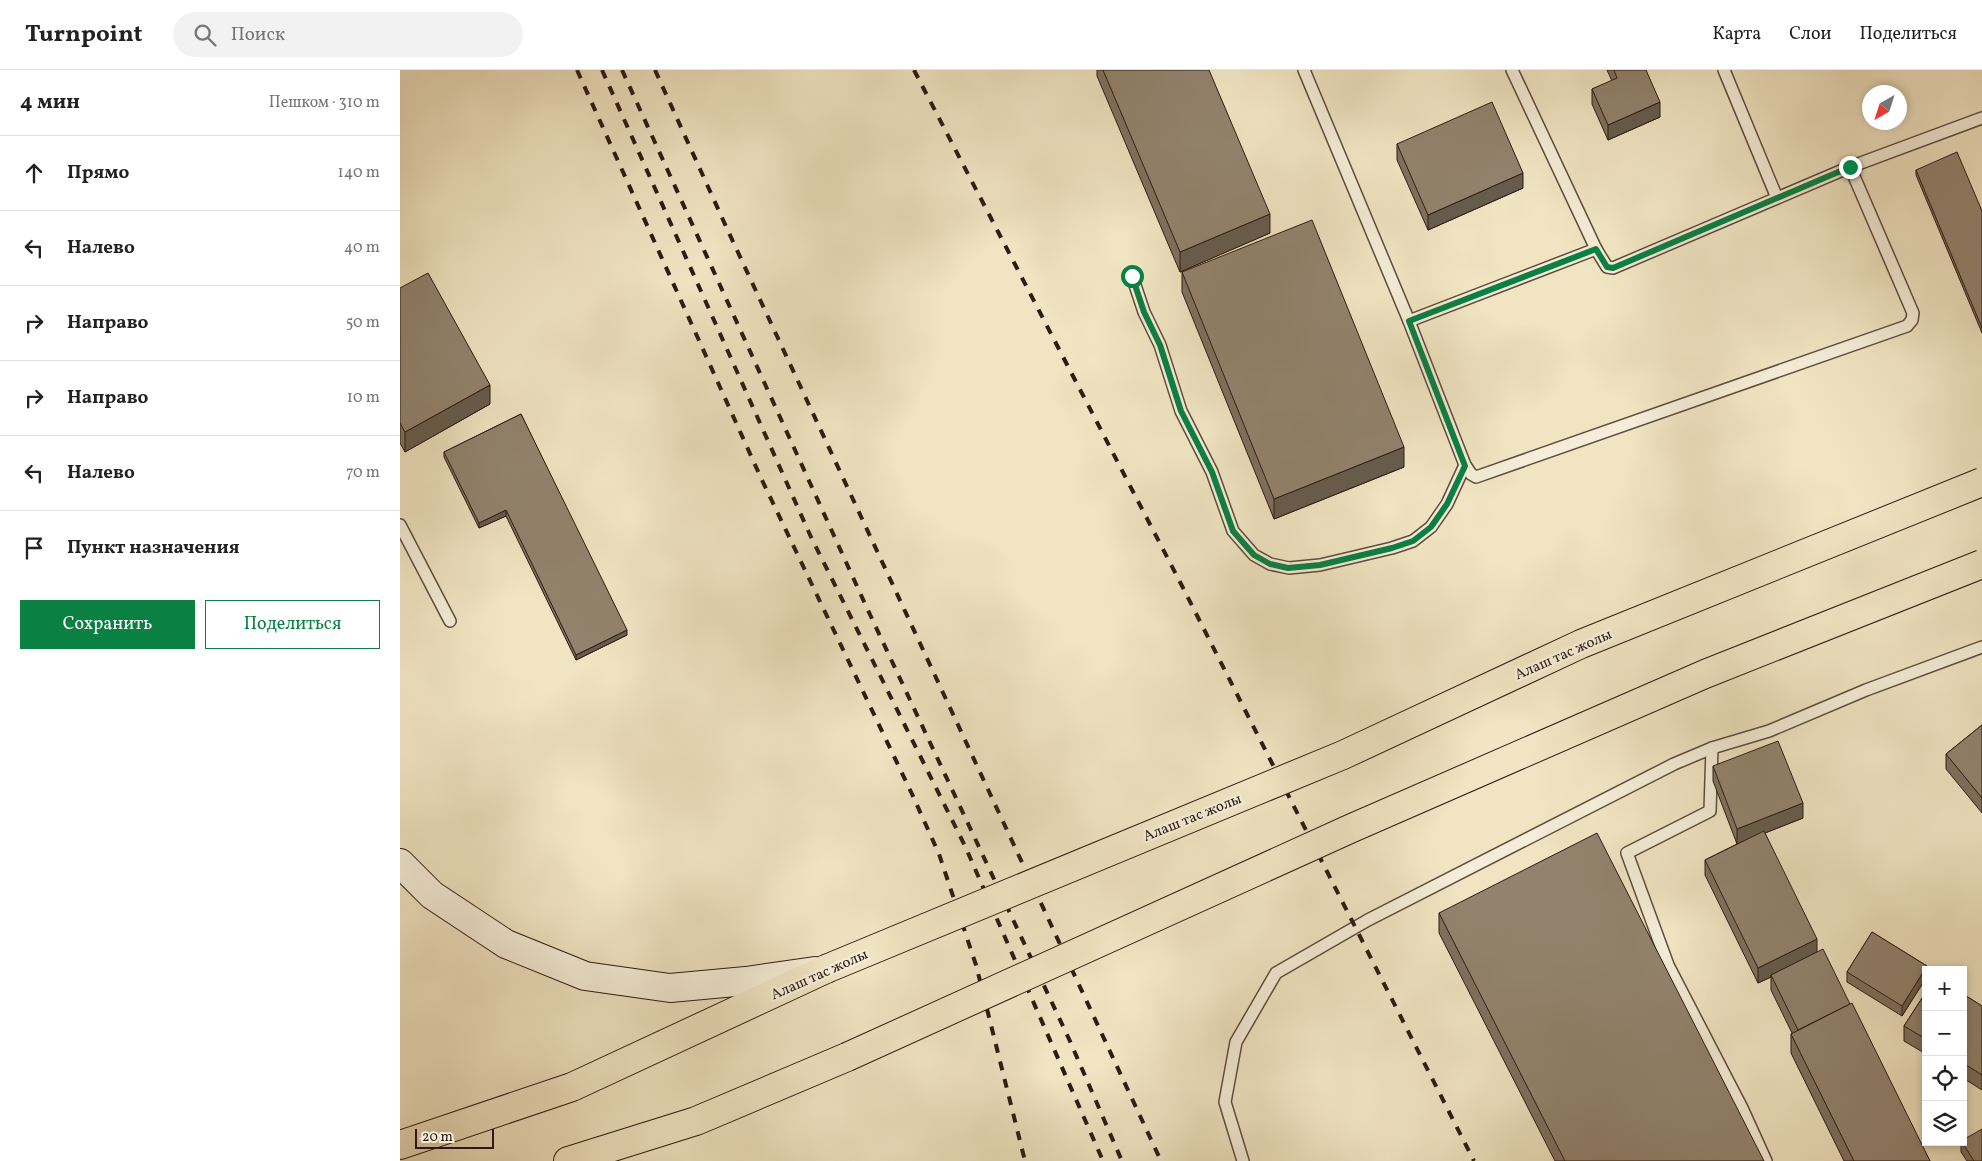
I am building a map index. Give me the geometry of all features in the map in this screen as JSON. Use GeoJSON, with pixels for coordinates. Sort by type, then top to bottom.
{"type":"FeatureCollection","features":[{"type":"Feature","properties":{"kind":"main road","name":"Алаш тас жолы"},"geometry":{"type":"LineString","coordinates":[[400,1144],[572,1087],[826,969],[1343,755],[1582,644],[1982,482]]}},
{"type":"Feature","properties":{"kind":"main road"},"geometry":{"type":"LineString","coordinates":[[568,1161],[696,1121],[847,1057],[1388,812],[1704,674],[1982,564]]}},
{"type":"Feature","properties":{"kind":"main road"},"geometry":{"type":"LineString","coordinates":[[400,863],[432,895],[506,944],[585,976],[670,988],[746,981],[826,969]]}},
{"type":"Feature","properties":{"kind":"lane"},"geometry":{"type":"LineString","coordinates":[[1304,70],[1409,321],[1465,466],[1471,474],[1480,476],[1907,326],[1912,320],[1912,313],[1850,167]]}},
{"type":"Feature","properties":{"kind":"lane"},"geometry":{"type":"LineString","coordinates":[[1512,70],[1596,249],[1607,267],[1613,268],[1850,167],[1982,118]]}},
{"type":"Feature","properties":{"kind":"lane"},"geometry":{"type":"LineString","coordinates":[[1724,70],[1776,198]]}},
{"type":"Feature","properties":{"kind":"lane"},"geometry":{"type":"LineString","coordinates":[[1409,321],[1596,249]]}},
{"type":"Feature","properties":{"kind":"lane"},"geometry":{"type":"LineString","coordinates":[[1132,276],[1144,312],[1160,345],[1181,411],[1212,472],[1233,531],[1254,555],[1270,564],[1288,568],[1320,565],[1392,548],[1413,541],[1431,527],[1447,504],[1465,466]]}},
{"type":"Feature","properties":{"kind":"lane"},"geometry":{"type":"LineString","coordinates":[[400,524],[450,621]]}},
{"type":"Feature","properties":{"kind":"lane"},"geometry":{"type":"LineString","coordinates":[[1242,1161],[1225,1102],[1236,1042],[1276,973],[1368,920],[1674,764],[1712,748],[1769,731],[1866,690],[1982,647]]}},
{"type":"Feature","properties":{"kind":"lane"},"geometry":{"type":"LineString","coordinates":[[1712,748],[1710,811],[1627,852],[1668,965],[1742,1108],[1766,1161]]}},
{"type":"Feature","properties":{"kind":"building"},"geometry":{"type":"Polygon","coordinates":[[[1103,70],[1209,70],[1270,214],[1180,252],[1103,70]]]}},
{"type":"Feature","properties":{"kind":"building"},"geometry":{"type":"Polygon","coordinates":[[[1614,70],[1646,70],[1660,102],[1608,125],[1592,89],[1617,78],[1614,70]]]}},
{"type":"Feature","properties":{"kind":"building"},"geometry":{"type":"Polygon","coordinates":[[[1492,102],[1523,173],[1428,215],[1397,144],[1492,102]]]}},
{"type":"Feature","properties":{"kind":"building"},"geometry":{"type":"Polygon","coordinates":[[[1957,152],[1982,211],[1982,328],[1916,170],[1957,152]]]}},
{"type":"Feature","properties":{"kind":"building"},"geometry":{"type":"Polygon","coordinates":[[[1312,220],[1404,447],[1274,499],[1182,272],[1312,220]]]}},
{"type":"Feature","properties":{"kind":"building"},"geometry":{"type":"Polygon","coordinates":[[[428,273],[490,385],[405,432],[400,423],[400,288],[428,273]]]}},
{"type":"Feature","properties":{"kind":"building"},"geometry":{"type":"Polygon","coordinates":[[[521,414],[627,630],[576,655],[506,510],[479,523],[444,452],[521,414]]]}},
{"type":"Feature","properties":{"kind":"building"},"geometry":{"type":"Polygon","coordinates":[[[1982,725],[1982,798],[1946,754],[1982,725]]]}},
{"type":"Feature","properties":{"kind":"building"},"geometry":{"type":"Polygon","coordinates":[[[1778,741],[1803,803],[1737,829],[1713,766],[1778,741]]]}},
{"type":"Feature","properties":{"kind":"building"},"geometry":{"type":"Polygon","coordinates":[[[1764,831],[1817,939],[1758,968],[1705,860],[1764,831]]]}},
{"type":"Feature","properties":{"kind":"building"},"geometry":{"type":"Polygon","coordinates":[[[1597,833],[1764,1161],[1565,1161],[1439,913],[1597,833]]]}},
{"type":"Feature","properties":{"kind":"building"},"geometry":{"type":"Polygon","coordinates":[[[1872,932],[1927,966],[1922,966],[1922,974],[1902,1006],[1847,972],[1872,932]]]}},
{"type":"Feature","properties":{"kind":"building"},"geometry":{"type":"Polygon","coordinates":[[[1823,949],[1850,1004],[1798,1030],[1771,975],[1823,949]]]}},
{"type":"Feature","properties":{"kind":"building"},"geometry":{"type":"Polygon","coordinates":[[[1967,997],[1982,1006],[1982,1075],[1967,1066],[1967,997]]]}},
{"type":"Feature","properties":{"kind":"building"},"geometry":{"type":"Polygon","coordinates":[[[1922,998],[1922,1037],[1904,1026],[1922,998]]]}},
{"type":"Feature","properties":{"kind":"building"},"geometry":{"type":"Polygon","coordinates":[[[1852,1003],[1930,1161],[1854,1161],[1791,1034],[1852,1003]]]}},
{"type":"Feature","properties":{"kind":"building"},"geometry":{"type":"Polygon","coordinates":[[[1982,1129],[1982,1161],[1974,1161],[1965,1146],[1967,1146],[1967,1138],[1982,1129]]]}},
{"type":"Feature","properties":{"kind":"railway"},"geometry":{"type":"LineString","coordinates":[[577,70],[761,478],[939,854],[976,965],[1025,1161]]}},
{"type":"Feature","properties":{"kind":"railway"},"geometry":{"type":"LineString","coordinates":[[602,70],[811,537],[965,846],[1103,1161]]}},
{"type":"Feature","properties":{"kind":"railway"},"geometry":{"type":"LineString","coordinates":[[622,70],[866,606],[1069,1039],[1122,1161]]}},
{"type":"Feature","properties":{"kind":"railway"},"geometry":{"type":"LineString","coordinates":[[655,70],[1161,1161]]}},
{"type":"Feature","properties":{"kind":"railway"},"geometry":{"type":"LineString","coordinates":[[914,70],[1180,582],[1474,1161]]}},
{"type":"Feature","properties":{"kind":"route"},"geometry":{"type":"LineString","coordinates":[[1132,276],[1144,312],[1160,345],[1181,411],[1212,472],[1233,531],[1254,555],[1270,564],[1288,568],[1320,565],[1392,548],[1413,541],[1431,527],[1447,504],[1465,466],[1409,321],[1596,249],[1607,267],[1613,268],[1850,167]]}}]}
